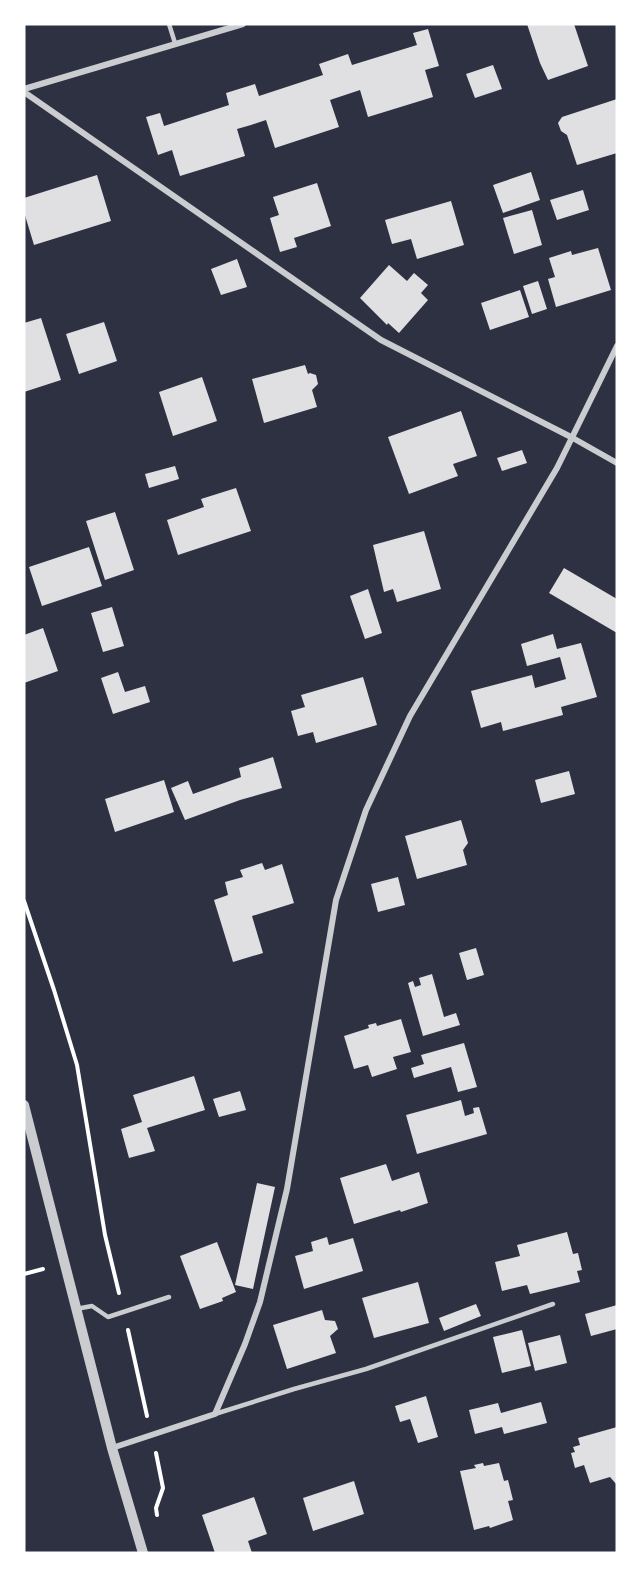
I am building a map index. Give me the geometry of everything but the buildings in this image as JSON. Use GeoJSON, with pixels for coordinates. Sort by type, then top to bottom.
{"type":"FeatureCollection","features":[{"type":"Feature","properties":{"kind":"street"},"geometry":{"type":"LineString","coordinates":[[24,91],[243,24]]}},
{"type":"Feature","properties":{"kind":"street"},"geometry":{"type":"LineString","coordinates":[[24,91],[381,340],[617,463]]}},
{"type":"Feature","properties":{"kind":"street"},"geometry":{"type":"LineString","coordinates":[[112,1448],[215,1414],[260,1302],[287,1189],[336,900],[366,810],[410,716],[557,468],[617,346]]}},
{"type":"Feature","properties":{"kind":"street"},"geometry":{"type":"LineString","coordinates":[[24,1105],[75,1309],[142,1550]]}},
{"type":"Feature","properties":{"kind":"lane"},"geometry":{"type":"LineString","coordinates":[[170,24],[175,43]]}},
{"type":"Feature","properties":{"kind":"lane"},"geometry":{"type":"LineString","coordinates":[[75,1309],[92,1306],[108,1317],[169,1297]]}},
{"type":"Feature","properties":{"kind":"lane"},"geometry":{"type":"LineString","coordinates":[[215,1414],[366,1369],[553,1304]]}},
{"type":"Feature","properties":{"kind":"path"},"geometry":{"type":"LineString","coordinates":[[24,901],[77,1065],[105,1235],[163,1488],[156,1508],[157,1526],[142,1550]]}}]}
